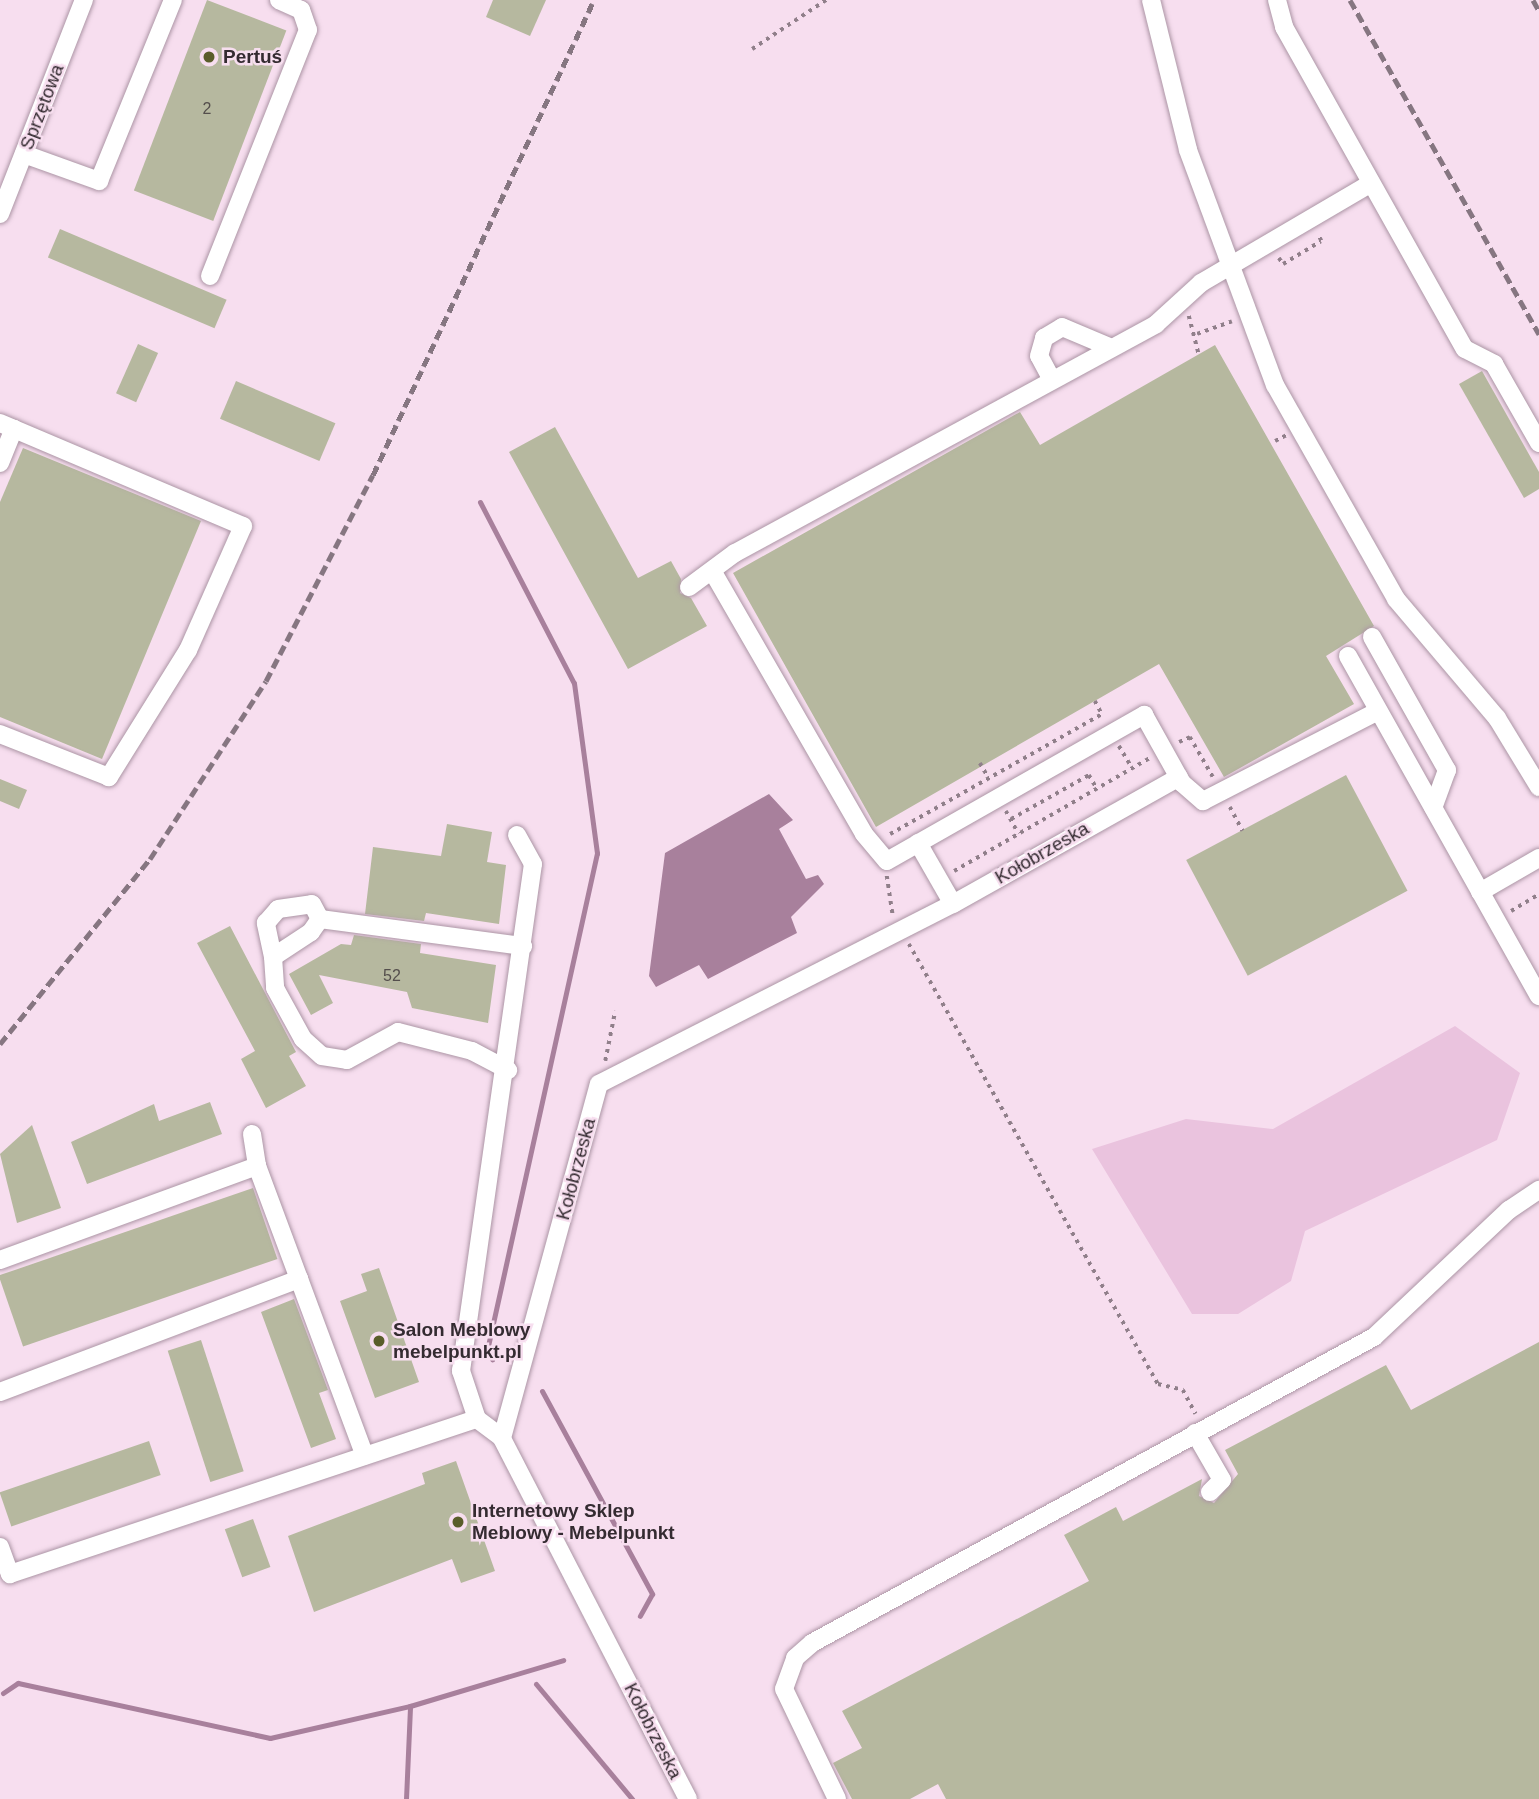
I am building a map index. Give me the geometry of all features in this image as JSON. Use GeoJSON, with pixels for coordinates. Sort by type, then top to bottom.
{"type":"FeatureCollection","features":[{"type":"Feature","properties":{"kind":"street","name":"Sprzętowa"},"geometry":{"type":"LineString","coordinates":[[0,214],[84,0]]}},
{"type":"Feature","properties":{"kind":"street"},"geometry":{"type":"LineString","coordinates":[[24,154],[99,181],[173,0]]}},
{"type":"Feature","properties":{"kind":"street"},"geometry":{"type":"LineString","coordinates":[[210,276],[308,30],[301,10],[279,0]]}},
{"type":"Feature","properties":{"kind":"street"},"geometry":{"type":"LineString","coordinates":[[1151,0],[1188,150],[1228,267],[1275,385],[1396,599],[1497,718],[1539,787]]}},
{"type":"Feature","properties":{"kind":"street"},"geometry":{"type":"LineString","coordinates":[[1277,0],[1284,27],[1465,349],[1494,364],[1539,443]]}},
{"type":"Feature","properties":{"kind":"street"},"geometry":{"type":"LineString","coordinates":[[689,587],[714,574],[735,553],[1156,324],[1228,267],[1370,184]]}},
{"type":"Feature","properties":{"kind":"street"},"geometry":{"type":"LineString","coordinates":[[1052,380],[1039,356],[1044,338],[1062,327],[1112,348]]}},
{"type":"Feature","properties":{"kind":"street"},"geometry":{"type":"LineString","coordinates":[[0,463],[7,426],[243,526],[188,650],[109,777],[0,734]]}},
{"type":"Feature","properties":{"kind":"street"},"geometry":{"type":"LineString","coordinates":[[714,574],[864,834],[887,861],[1144,715],[1179,777],[1203,801],[1216,800],[1378,711]]}},
{"type":"Feature","properties":{"kind":"street"},"geometry":{"type":"LineString","coordinates":[[1372,637],[1447,770],[1433,808]]}},
{"type":"Feature","properties":{"kind":"street"},"geometry":{"type":"LineString","coordinates":[[1348,656],[1539,996]]}},
{"type":"Feature","properties":{"kind":"street","name":"Kołobrzeska"},"geometry":{"type":"LineString","coordinates":[[688,1799],[502,1438],[599,1084],[953,904],[1179,777]]}},
{"type":"Feature","properties":{"kind":"street"},"geometry":{"type":"LineString","coordinates":[[502,1438],[477,1419],[461,1371],[467,1303],[508,1070],[533,864],[517,835]]}},
{"type":"Feature","properties":{"kind":"street"},"geometry":{"type":"LineString","coordinates":[[918,843],[953,904]]}},
{"type":"Feature","properties":{"kind":"street"},"geometry":{"type":"LineString","coordinates":[[1480,891],[1539,858]]}},
{"type":"Feature","properties":{"kind":"street"},"geometry":{"type":"LineString","coordinates":[[320,919],[312,904],[278,909],[266,923],[273,957],[275,988],[303,1039],[322,1056],[347,1059],[398,1032],[472,1051],[508,1070]]}},
{"type":"Feature","properties":{"kind":"street"},"geometry":{"type":"LineString","coordinates":[[273,957],[320,919],[523,946]]}},
{"type":"Feature","properties":{"kind":"street"},"geometry":{"type":"LineString","coordinates":[[252,1135],[257,1166],[365,1456]]}},
{"type":"Feature","properties":{"kind":"street"},"geometry":{"type":"LineString","coordinates":[[0,1260],[257,1166]]}},
{"type":"Feature","properties":{"kind":"street"},"geometry":{"type":"LineString","coordinates":[[837,1799],[789,1707],[784,1689],[795,1658],[846,1620],[1374,1337],[1509,1210],[1539,1190]]}},
{"type":"Feature","properties":{"kind":"street"},"geometry":{"type":"LineString","coordinates":[[0,1392],[299,1279]]}},
{"type":"Feature","properties":{"kind":"street"},"geometry":{"type":"LineString","coordinates":[[0,1547],[10,1574],[477,1419]]}},
{"type":"Feature","properties":{"kind":"street"},"geometry":{"type":"LineString","coordinates":[[1200,1431],[1222,1480],[1210,1492]]}},
{"type":"Feature","properties":{"kind":"path"},"geometry":{"type":"LineString","coordinates":[[752,49],[825,0]]}},
{"type":"Feature","properties":{"kind":"path"},"geometry":{"type":"LineString","coordinates":[[1278,257],[1283,264],[1321,241],[1315,230]]}},
{"type":"Feature","properties":{"kind":"path"},"geometry":{"type":"LineString","coordinates":[[1187,311],[1196,335],[1199,355]]}},
{"type":"Feature","properties":{"kind":"path"},"geometry":{"type":"LineString","coordinates":[[1196,335],[1238,319]]}},
{"type":"Feature","properties":{"kind":"path"},"geometry":{"type":"LineString","coordinates":[[1095,701],[1107,723]]}},
{"type":"Feature","properties":{"kind":"path"},"geometry":{"type":"LineString","coordinates":[[890,834],[1102,714]]}},
{"type":"Feature","properties":{"kind":"path"},"geometry":{"type":"LineString","coordinates":[[1174,745],[1190,737],[1219,786]]}},
{"type":"Feature","properties":{"kind":"path"},"geometry":{"type":"LineString","coordinates":[[1117,741],[1132,768]]}},
{"type":"Feature","properties":{"kind":"path"},"geometry":{"type":"LineString","coordinates":[[945,876],[1158,753]]}},
{"type":"Feature","properties":{"kind":"path"},"geometry":{"type":"LineString","coordinates":[[980,763],[992,785]]}},
{"type":"Feature","properties":{"kind":"path"},"geometry":{"type":"LineString","coordinates":[[1019,834],[1011,819],[1089,775],[1097,789]]}},
{"type":"Feature","properties":{"kind":"path"},"geometry":{"type":"LineString","coordinates":[[1229,806],[1243,831]]}},
{"type":"Feature","properties":{"kind":"path"},"geometry":{"type":"LineString","coordinates":[[887,872],[886,901],[901,931],[1157,1384],[1183,1390],[1200,1431]]}},
{"type":"Feature","properties":{"kind":"path"},"geometry":{"type":"LineString","coordinates":[[1504,915],[1539,894]]}},
{"type":"Feature","properties":{"kind":"path"},"geometry":{"type":"LineString","coordinates":[[599,1084],[615,1012]]}},
{"type":"Feature","properties":{"kind":"shaded area"},"geometry":{"type":"Polygon","coordinates":[[[769,794],[793,820],[779,829],[806,879],[818,875],[824,884],[791,917],[797,933],[708,979],[699,965],[656,987],[649,976],[665,853],[769,794]]]}},
{"type":"Feature","properties":{"kind":"shaded area"},"geometry":{"type":"Polygon","coordinates":[[[1455,1026],[1520,1073],[1497,1140],[1305,1231],[1291,1281],[1238,1314],[1192,1314],[1092,1149],[1186,1119],[1273,1129],[1455,1026]]]}},
{"type":"Feature","properties":{"kind":"building"},"geometry":{"type":"Polygon","coordinates":[[[207,0],[286,30],[213,221],[134,190],[207,0]]]}},
{"type":"Feature","properties":{"kind":"building"},"geometry":{"type":"Polygon","coordinates":[[[493,0],[546,0],[530,36],[486,17],[493,0]]]}},
{"type":"Feature","properties":{"kind":"building"},"geometry":{"type":"Polygon","coordinates":[[[60,229],[227,300],[214,328],[48,258],[60,229]]]}},
{"type":"Feature","properties":{"kind":"building"},"geometry":{"type":"Polygon","coordinates":[[[138,344],[158,353],[136,402],[116,393],[138,344]]]}},
{"type":"Feature","properties":{"kind":"building"},"geometry":{"type":"Polygon","coordinates":[[[1215,345],[1374,626],[1326,656],[1354,704],[1224,777],[1159,664],[876,827],[733,573],[1020,412],[1040,445],[1215,345]]]}},
{"type":"Feature","properties":{"kind":"building"},"geometry":{"type":"Polygon","coordinates":[[[1482,371],[1539,472],[1539,489],[1524,498],[1459,384],[1482,371]]]}},
{"type":"Feature","properties":{"kind":"building"},"geometry":{"type":"Polygon","coordinates":[[[236,381],[335,423],[319,461],[220,419],[236,381]]]}},
{"type":"Feature","properties":{"kind":"building"},"geometry":{"type":"Polygon","coordinates":[[[555,427],[638,578],[671,561],[681,579],[680,593],[691,598],[707,626],[628,669],[509,452],[555,427]]]}},
{"type":"Feature","properties":{"kind":"building"},"geometry":{"type":"Polygon","coordinates":[[[23,448],[201,521],[102,759],[0,717],[0,502],[23,448]]]}},
{"type":"Feature","properties":{"kind":"building"},"geometry":{"type":"Polygon","coordinates":[[[1346,775],[1408,891],[1248,976],[1186,860],[1346,775]]]}},
{"type":"Feature","properties":{"kind":"building"},"geometry":{"type":"Polygon","coordinates":[[[0,779],[27,790],[19,809],[0,801],[0,779]]]}},
{"type":"Feature","properties":{"kind":"building"},"geometry":{"type":"Polygon","coordinates":[[[447,824],[492,832],[487,862],[506,865],[499,924],[426,913],[424,921],[365,914],[373,847],[441,856],[447,824]]]}},
{"type":"Feature","properties":{"kind":"building"},"geometry":{"type":"Polygon","coordinates":[[[230,926],[296,1052],[289,1056],[306,1086],[266,1108],[241,1059],[255,1051],[197,943],[230,926]]]}},
{"type":"Feature","properties":{"kind":"building"},"geometry":{"type":"Polygon","coordinates":[[[354,935],[421,944],[420,953],[496,965],[488,1023],[412,1008],[407,992],[319,975],[333,1003],[311,1015],[289,974],[341,944],[351,945],[354,935]]]}},
{"type":"Feature","properties":{"kind":"building"},"geometry":{"type":"Polygon","coordinates":[[[210,1102],[222,1134],[87,1184],[71,1142],[154,1104],[159,1121],[210,1102]]]}},
{"type":"Feature","properties":{"kind":"building"},"geometry":{"type":"Polygon","coordinates":[[[32,1125],[61,1208],[17,1223],[0,1154],[32,1125]]]}},
{"type":"Feature","properties":{"kind":"building"},"geometry":{"type":"Polygon","coordinates":[[[253,1188],[277,1259],[23,1346],[0,1275],[253,1188]]]}},
{"type":"Feature","properties":{"kind":"building","name":"Salon Meblowy mebelpunkt.pl"},"geometry":{"type":"Polygon","coordinates":[[[379,1268],[419,1382],[375,1398],[340,1301],[367,1291],[361,1274],[379,1268]]]}},
{"type":"Feature","properties":{"kind":"building"},"geometry":{"type":"Polygon","coordinates":[[[294,1299],[328,1390],[319,1393],[336,1439],[311,1448],[261,1312],[294,1299]]]}},
{"type":"Feature","properties":{"kind":"building"},"geometry":{"type":"Polygon","coordinates":[[[201,1340],[244,1471],[210,1482],[168,1351],[201,1340]]]}},
{"type":"Feature","properties":{"kind":"building"},"geometry":{"type":"Polygon","coordinates":[[[1539,1342],[1539,1799],[946,1799],[938,1784],[910,1799],[852,1799],[833,1763],[862,1748],[842,1711],[1089,1581],[1064,1535],[1116,1507],[1123,1521],[1202,1479],[1199,1496],[1214,1503],[1238,1474],[1225,1450],[1386,1365],[1411,1410],[1539,1342]]]}},
{"type":"Feature","properties":{"kind":"building"},"geometry":{"type":"Polygon","coordinates":[[[149,1441],[161,1475],[11,1526],[0,1492],[149,1441]]]}},
{"type":"Feature","properties":{"kind":"building"},"geometry":{"type":"Polygon","coordinates":[[[456,1461],[495,1571],[461,1583],[452,1559],[314,1612],[288,1536],[425,1484],[422,1473],[456,1461]]]}},
{"type":"Feature","properties":{"kind":"building"},"geometry":{"type":"Polygon","coordinates":[[[253,1519],[270,1567],[242,1577],[225,1529],[253,1519]]]}},
{"type":"Feature","properties":{"kind":"waterway"},"geometry":{"type":"LineString","coordinates":[[480,502],[574,683],[597,853],[488,1346],[492,1359]]}},
{"type":"Feature","properties":{"kind":"waterway"},"geometry":{"type":"LineString","coordinates":[[542,1391],[652,1594],[640,1616]]}},
{"type":"Feature","properties":{"kind":"waterway"},"geometry":{"type":"LineString","coordinates":[[406,1799],[410,1706],[563,1660]]}},
{"type":"Feature","properties":{"kind":"waterway"},"geometry":{"type":"LineString","coordinates":[[3,1693],[18,1683],[270,1738],[410,1706]]}},
{"type":"Feature","properties":{"kind":"waterway"},"geometry":{"type":"LineString","coordinates":[[536,1684],[632,1799]]}},
{"type":"Feature","properties":{"kind":"railway"},"geometry":{"type":"LineString","coordinates":[[0,1044],[150,859],[266,681],[373,475],[594,0]]}},
{"type":"Feature","properties":{"kind":"railway"},"geometry":{"type":"LineString","coordinates":[[1350,0],[1539,334]]}},
{"type":"Feature","properties":{"kind":"railway"},"geometry":{"type":"LineString","coordinates":[[1533,0],[1539,11]]}},
{"type":"Feature","properties":{"kind":"place","name":"Pertuś"},"geometry":{"type":"Point","coordinates":[209,57]}},
{"type":"Feature","properties":{"kind":"place","name":"Salon Meblowy mebelpunkt.pl"},"geometry":{"type":"Point","coordinates":[379,1341]}},
{"type":"Feature","properties":{"kind":"place","name":"Internetowy Sklep Meblowy - Mebelpunkt"},"geometry":{"type":"Point","coordinates":[458,1522]}}]}
